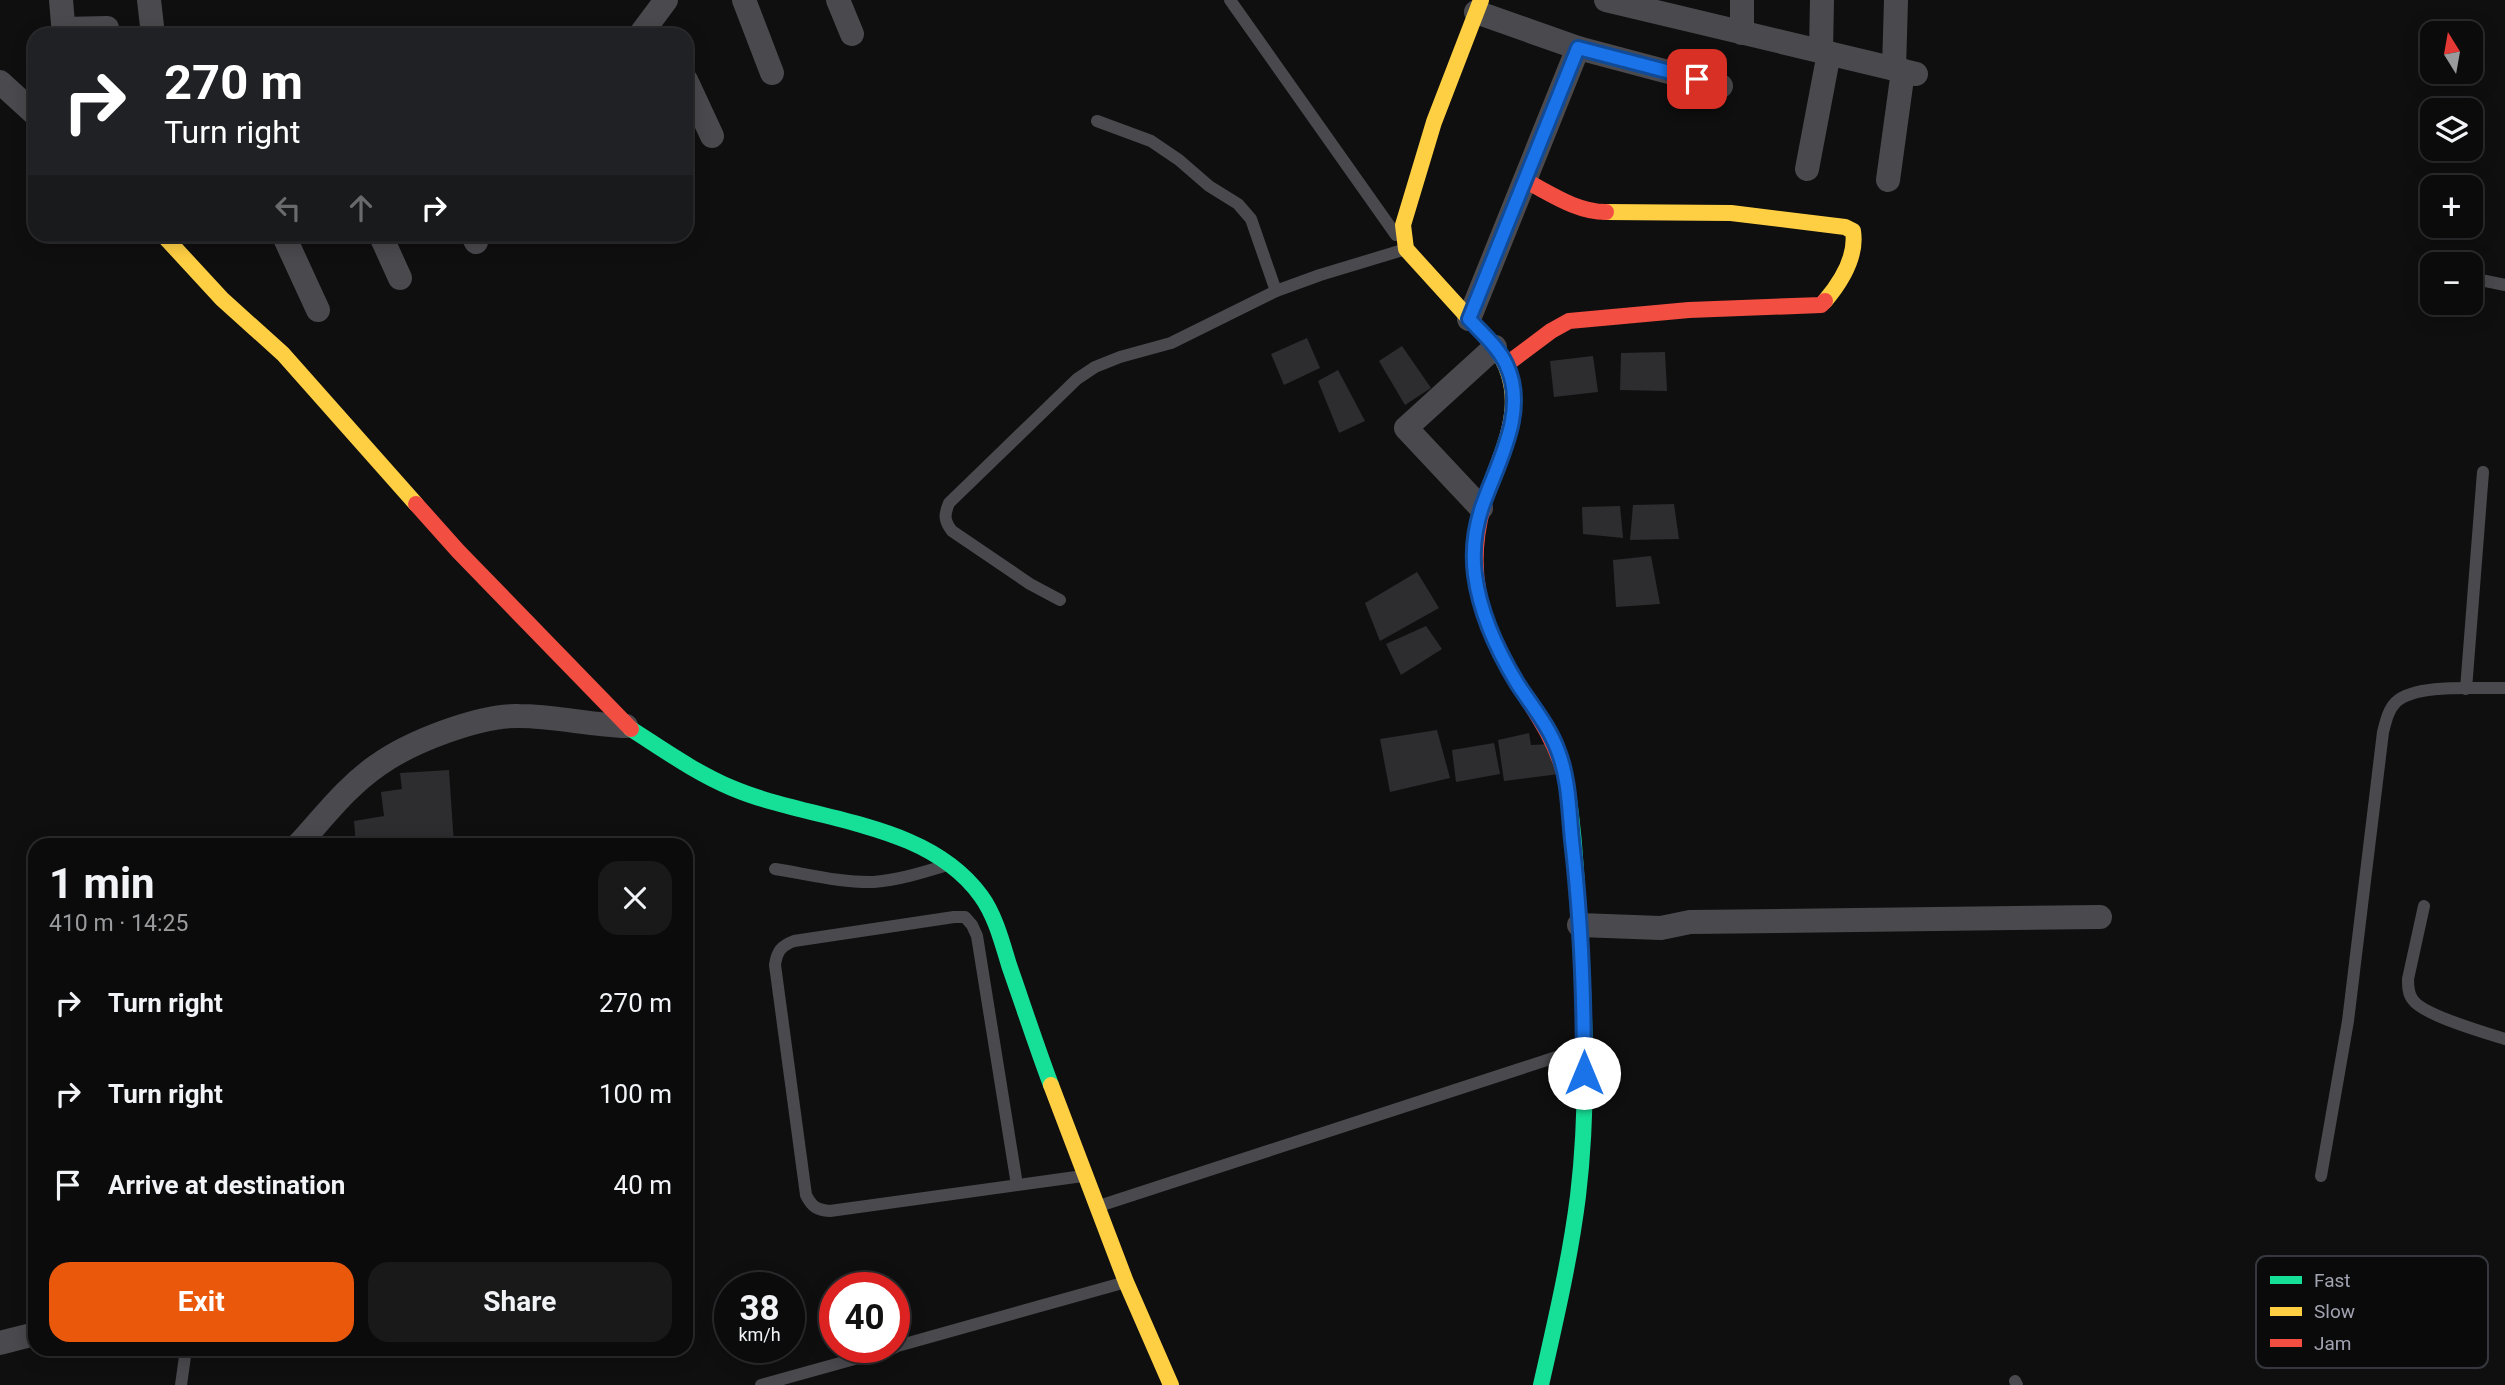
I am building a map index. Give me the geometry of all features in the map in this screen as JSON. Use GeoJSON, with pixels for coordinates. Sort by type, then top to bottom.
{"type":"FeatureCollection","features":[{"type":"Feature","properties":{"kind":"street"},"geometry":{"type":"LineString","coordinates":[[61,0],[64,28]]}},
{"type":"Feature","properties":{"kind":"street"},"geometry":{"type":"LineString","coordinates":[[149,0],[152,28]]}},
{"type":"Feature","properties":{"kind":"street"},"geometry":{"type":"LineString","coordinates":[[744,0],[772,72]]}},
{"type":"Feature","properties":{"kind":"street"},"geometry":{"type":"LineString","coordinates":[[838,0],[852,34]]}},
{"type":"Feature","properties":{"kind":"street"},"geometry":{"type":"LineString","coordinates":[[1606,0],[1904,72]]}},
{"type":"Feature","properties":{"kind":"street"},"geometry":{"type":"LineString","coordinates":[[1742,0],[1742,33]]}},
{"type":"Feature","properties":{"kind":"street"},"geometry":{"type":"LineString","coordinates":[[1807,169],[1825,52],[1822,0]]}},
{"type":"Feature","properties":{"kind":"street"},"geometry":{"type":"LineString","coordinates":[[1888,180],[1904,72],[1896,0]]}},
{"type":"Feature","properties":{"kind":"street"},"geometry":{"type":"LineString","coordinates":[[1541,1385],[1573,1236],[1583,1124],[1584,1005],[1566,778],[1549,730],[1516,681],[1488,627],[1480,601],[1474,550],[1482,508],[1504,450],[1512,418],[1513,398],[1501,356],[1406,249],[1403,225],[1434,122],[1478,6],[1578,48],[1721,86]]}},
{"type":"Feature","properties":{"kind":"street"},"geometry":{"type":"LineString","coordinates":[[1469,319],[1578,48]]}},
{"type":"Feature","properties":{"kind":"street"},"geometry":{"type":"LineString","coordinates":[[0,82],[28,108]]}},
{"type":"Feature","properties":{"kind":"street"},"geometry":{"type":"LineString","coordinates":[[693,95],[712,136]]}},
{"type":"Feature","properties":{"kind":"street"},"geometry":{"type":"LineString","coordinates":[[1482,508],[1406,428],[1501,356],[1569,321],[1689,310],[1821,305],[1830,297],[1855,248],[1856,238],[1853,231],[1846,227],[1731,213],[1592,212],[1524,180]]}},
{"type":"Feature","properties":{"kind":"street"},"geometry":{"type":"LineString","coordinates":[[169,242],[222,299],[283,354],[458,551],[626,726],[691,768],[733,789],[906,840],[935,854],[962,873],[983,898],[997,929],[1041,1058],[1126,1282],[1171,1385]]}},
{"type":"Feature","properties":{"kind":"street"},"geometry":{"type":"LineString","coordinates":[[287,242],[318,310]]}},
{"type":"Feature","properties":{"kind":"street"},"geometry":{"type":"LineString","coordinates":[[384,242],[400,278]]}},
{"type":"Feature","properties":{"kind":"street"},"geometry":{"type":"LineString","coordinates":[[304,838],[342,797],[378,764],[423,741],[467,724],[516,716],[567,719],[598,726],[626,726]]}},
{"type":"Feature","properties":{"kind":"street"},"geometry":{"type":"LineString","coordinates":[[1579,925],[1661,928],[1690,922],[2100,918]]}},
{"type":"Feature","properties":{"kind":"street"},"geometry":{"type":"LineString","coordinates":[[0,1343],[28,1336]]}},
{"type":"Feature","properties":{"kind":"lane"},"geometry":{"type":"LineString","coordinates":[[1060,600],[1030,584],[952,531],[946,523],[944,513],[949,503],[1077,379],[1095,368],[1120,357],[1171,343],[1276,291],[1331,271],[1406,249],[1230,0]]}},
{"type":"Feature","properties":{"kind":"lane"},"geometry":{"type":"LineString","coordinates":[[1097,121],[1151,141],[1179,160],[1209,186],[1238,204],[1251,219],[1276,291]]}},
{"type":"Feature","properties":{"kind":"lane"},"geometry":{"type":"LineString","coordinates":[[2483,280],[2505,285]]}},
{"type":"Feature","properties":{"kind":"lane"},"geometry":{"type":"LineString","coordinates":[[2466,689],[2483,472]]}},
{"type":"Feature","properties":{"kind":"lane"},"geometry":{"type":"LineString","coordinates":[[2321,1176],[2348,1021],[2387,714],[2397,701],[2412,693],[2505,688]]}},
{"type":"Feature","properties":{"kind":"lane"},"geometry":{"type":"LineString","coordinates":[[775,869],[857,882],[900,878],[950,864]]}},
{"type":"Feature","properties":{"kind":"lane"},"geometry":{"type":"LineString","coordinates":[[2424,906],[2408,979],[2408,990],[2413,1002],[2426,1011],[2505,1040]]}},
{"type":"Feature","properties":{"kind":"lane"},"geometry":{"type":"LineString","coordinates":[[1017,1185],[977,936],[972,925],[964,917],[954,917],[794,941],[783,946],[777,954],[775,965],[806,1195],[811,1205],[818,1210],[830,1211],[1087,1176]]}},
{"type":"Feature","properties":{"kind":"lane"},"geometry":{"type":"LineString","coordinates":[[1098,1206],[1584,1048]]}},
{"type":"Feature","properties":{"kind":"lane"},"geometry":{"type":"LineString","coordinates":[[910,1343],[1126,1282]]}},
{"type":"Feature","properties":{"kind":"lane"},"geometry":{"type":"LineString","coordinates":[[181,1385],[185,1356]]}},
{"type":"Feature","properties":{"kind":"lane"},"geometry":{"type":"LineString","coordinates":[[761,1385],[840,1363]]}},
{"type":"Feature","properties":{"kind":"building"},"geometry":{"type":"Polygon","coordinates":[[[1307,338],[1320,368],[1284,385],[1271,354],[1307,338]]]}},
{"type":"Feature","properties":{"kind":"building"},"geometry":{"type":"Polygon","coordinates":[[[1402,346],[1431,388],[1405,405],[1379,361],[1402,346]]]}},
{"type":"Feature","properties":{"kind":"building"},"geometry":{"type":"Polygon","coordinates":[[[1665,352],[1667,391],[1620,390],[1621,353],[1665,352]]]}},
{"type":"Feature","properties":{"kind":"building"},"geometry":{"type":"Polygon","coordinates":[[[1593,356],[1598,392],[1554,397],[1550,361],[1593,356]]]}},
{"type":"Feature","properties":{"kind":"building"},"geometry":{"type":"Polygon","coordinates":[[[1338,370],[1365,421],[1339,433],[1318,381],[1338,370]]]}},
{"type":"Feature","properties":{"kind":"building"},"geometry":{"type":"Polygon","coordinates":[[[1674,504],[1679,539],[1630,540],[1633,505],[1674,504]]]}},
{"type":"Feature","properties":{"kind":"building"},"geometry":{"type":"Polygon","coordinates":[[[1620,506],[1623,538],[1583,534],[1582,507],[1620,506]]]}},
{"type":"Feature","properties":{"kind":"building"},"geometry":{"type":"Polygon","coordinates":[[[1651,556],[1660,604],[1616,607],[1613,560],[1651,556]]]}},
{"type":"Feature","properties":{"kind":"building"},"geometry":{"type":"Polygon","coordinates":[[[1417,572],[1439,608],[1380,641],[1365,603],[1417,572]]]}},
{"type":"Feature","properties":{"kind":"building"},"geometry":{"type":"Polygon","coordinates":[[[1426,626],[1442,649],[1401,675],[1386,644],[1426,626]]]}},
{"type":"Feature","properties":{"kind":"building"},"geometry":{"type":"Polygon","coordinates":[[[1437,730],[1450,778],[1390,792],[1380,739],[1437,730]]]}},
{"type":"Feature","properties":{"kind":"building"},"geometry":{"type":"Polygon","coordinates":[[[1529,733],[1531,745],[1552,744],[1559,774],[1504,781],[1498,740],[1529,733]]]}},
{"type":"Feature","properties":{"kind":"building"},"geometry":{"type":"Polygon","coordinates":[[[1494,743],[1500,774],[1456,782],[1452,750],[1494,743]]]}},
{"type":"Feature","properties":{"kind":"building"},"geometry":{"type":"Polygon","coordinates":[[[449,770],[454,838],[355,838],[354,821],[384,816],[381,792],[402,789],[400,773],[449,770]]]}},
{"type":"Feature","properties":{"kind":"traffic: fast"},"geometry":{"type":"LineString","coordinates":[[631,729],[693,768],[732,788],[899,837],[930,852],[958,871],[981,896],[994,920],[1051,1085]]}},
{"type":"Feature","properties":{"kind":"traffic: fast"},"geometry":{"type":"LineString","coordinates":[[1541,1385],[1571,1244],[1584,1127],[1585,1058],[1581,954],[1571,811],[1565,776]]}},
{"type":"Feature","properties":{"kind":"traffic: slow"},"geometry":{"type":"LineString","coordinates":[[1481,0],[1434,122],[1403,225],[1406,249],[1495,347],[1511,384],[1511,420],[1487,493]]}},
{"type":"Feature","properties":{"kind":"traffic: slow"},"geometry":{"type":"LineString","coordinates":[[1606,212],[1731,213],[1845,227],[1853,231],[1853,250],[1842,277],[1825,301]]}},
{"type":"Feature","properties":{"kind":"traffic: slow"},"geometry":{"type":"LineString","coordinates":[[169,242],[222,299],[283,354],[416,504]]}},
{"type":"Feature","properties":{"kind":"traffic: slow"},"geometry":{"type":"LineString","coordinates":[[1051,1085],[1126,1282],[1171,1385]]}},
{"type":"Feature","properties":{"kind":"traffic: jam"},"geometry":{"type":"LineString","coordinates":[[1524,180],[1584,209],[1606,212]]}},
{"type":"Feature","properties":{"kind":"traffic: jam"},"geometry":{"type":"LineString","coordinates":[[1507,364],[1569,321],[1689,310],[1821,305],[1825,301]]}},
{"type":"Feature","properties":{"kind":"traffic: jam"},"geometry":{"type":"LineString","coordinates":[[1487,493],[1476,545],[1479,593],[1485,616],[1505,662],[1551,740],[1565,776]]}},
{"type":"Feature","properties":{"kind":"traffic: jam"},"geometry":{"type":"LineString","coordinates":[[416,504],[458,551],[631,729]]}},
{"type":"Feature","properties":{"kind":"route"},"geometry":{"type":"LineString","coordinates":[[1584,1073],[1584,1005],[1566,778],[1549,730],[1516,681],[1488,627],[1475,574],[1476,529],[1504,450],[1512,418],[1513,398],[1507,365],[1495,347],[1469,319],[1578,48],[1697,79]]}}]}
